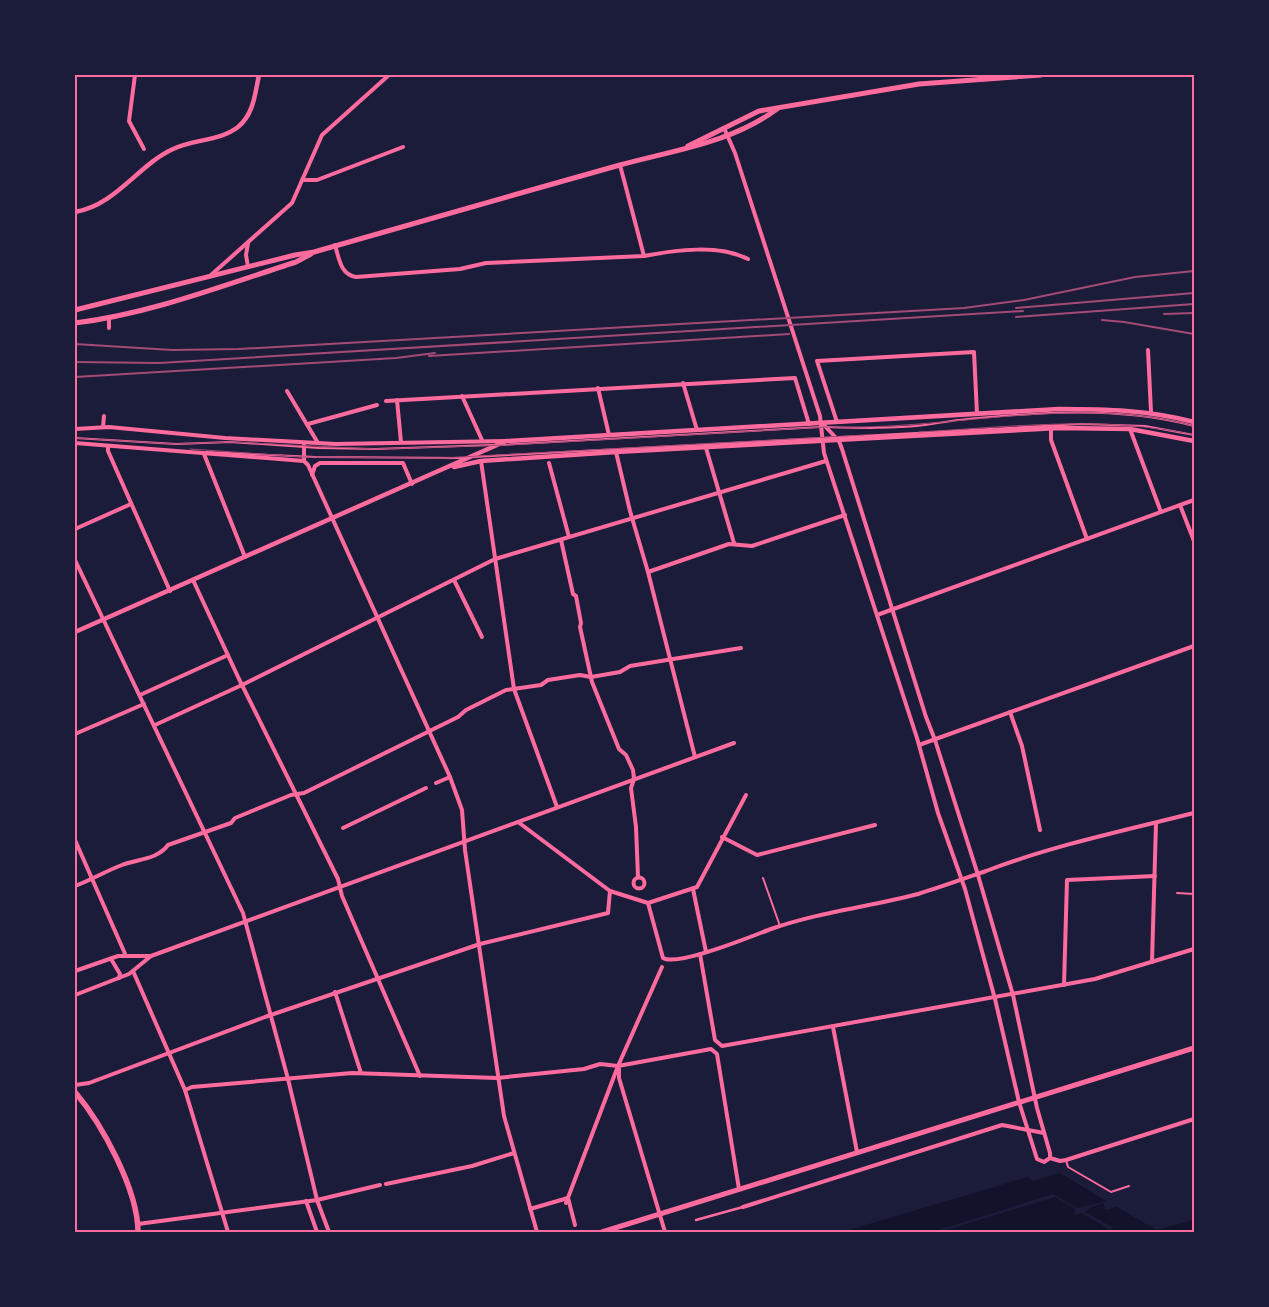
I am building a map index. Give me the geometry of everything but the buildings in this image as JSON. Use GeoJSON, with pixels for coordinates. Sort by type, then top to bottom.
{"type":"FeatureCollection","features":[{"type":"Feature","properties":{"kind":"main road"},"geometry":{"type":"LineString","coordinates":[[684,148],[724,126],[759,111],[934,82],[1041,75]]}},
{"type":"Feature","properties":{"kind":"main road"},"geometry":{"type":"LineString","coordinates":[[75,310],[295,255],[314,252],[620,165],[704,144],[765,118],[777,109]]}},
{"type":"Feature","properties":{"kind":"main road"},"geometry":{"type":"LineString","coordinates":[[75,322],[109,318],[237,281],[296,262],[314,252]]}},
{"type":"Feature","properties":{"kind":"main road"},"geometry":{"type":"LineString","coordinates":[[237,281],[248,267]]}},
{"type":"Feature","properties":{"kind":"main road"},"geometry":{"type":"LineString","coordinates":[[602,1232],[1194,1048]]}},
{"type":"Feature","properties":{"kind":"main road"},"geometry":{"type":"LineString","coordinates":[[75,1092],[90,1111],[109,1144],[133,1200],[138,1232]]}},
{"type":"Feature","properties":{"kind":"street"},"geometry":{"type":"LineString","coordinates":[[135,75],[129,121],[144,148]]}},
{"type":"Feature","properties":{"kind":"street"},"geometry":{"type":"LineString","coordinates":[[75,212],[110,197],[156,158],[174,148],[221,135],[238,126],[251,108],[259,75]]}},
{"type":"Feature","properties":{"kind":"street"},"geometry":{"type":"LineString","coordinates":[[205,279],[292,203],[322,135],[389,75]]}},
{"type":"Feature","properties":{"kind":"street"},"geometry":{"type":"LineString","coordinates":[[724,126],[772,265],[823,426],[821,440],[826,461],[878,615],[919,745],[938,813],[962,880],[995,998],[1019,1102],[1037,1159],[1044,1162],[1050,1158]]}},
{"type":"Feature","properties":{"kind":"street"},"geometry":{"type":"LineString","coordinates":[[302,180],[317,180],[402,147]]}},
{"type":"Feature","properties":{"kind":"street"},"geometry":{"type":"LineString","coordinates":[[620,165],[644,256]]}},
{"type":"Feature","properties":{"kind":"street"},"geometry":{"type":"LineString","coordinates":[[248,267],[246,250],[249,241]]}},
{"type":"Feature","properties":{"kind":"street"},"geometry":{"type":"LineString","coordinates":[[335,246],[343,270],[348,275],[356,277],[460,269],[486,262],[644,256],[664,252],[720,250],[729,251],[748,259]]}},
{"type":"Feature","properties":{"kind":"street"},"geometry":{"type":"LineString","coordinates":[[109,318],[109,328]]}},
{"type":"Feature","properties":{"kind":"street"},"geometry":{"type":"LineString","coordinates":[[1148,350],[1151,412]]}},
{"type":"Feature","properties":{"kind":"street"},"geometry":{"type":"LineString","coordinates":[[837,422],[817,361],[974,352],[977,414]]}},
{"type":"Feature","properties":{"kind":"street"},"geometry":{"type":"LineString","coordinates":[[386,402],[683,383],[795,378],[808,426]]}},
{"type":"Feature","properties":{"kind":"street"},"geometry":{"type":"LineString","coordinates":[[683,383],[698,430]]}},
{"type":"Feature","properties":{"kind":"street"},"geometry":{"type":"LineString","coordinates":[[598,388],[609,435]]}},
{"type":"Feature","properties":{"kind":"street"},"geometry":{"type":"LineString","coordinates":[[287,391],[318,444]]}},
{"type":"Feature","properties":{"kind":"street"},"geometry":{"type":"LineString","coordinates":[[462,396],[482,440]]}},
{"type":"Feature","properties":{"kind":"street"},"geometry":{"type":"LineString","coordinates":[[397,400],[400,442]]}},
{"type":"Feature","properties":{"kind":"street"},"geometry":{"type":"LineString","coordinates":[[308,424],[377,405]]}},
{"type":"Feature","properties":{"kind":"street"},"geometry":{"type":"LineString","coordinates":[[75,429],[88,430],[103,427],[318,444],[506,441],[698,430],[823,426],[837,422],[1068,409],[1151,412],[1194,422]]}},
{"type":"Feature","properties":{"kind":"street"},"geometry":{"type":"LineString","coordinates":[[103,427],[104,416]]}},
{"type":"Feature","properties":{"kind":"street"},"geometry":{"type":"LineString","coordinates":[[823,426],[838,439],[926,718],[935,740],[978,874],[1013,995],[1034,1097],[1050,1158]]}},
{"type":"Feature","properties":{"kind":"street"},"geometry":{"type":"LineString","coordinates":[[1051,429],[1051,440],[1088,538]]}},
{"type":"Feature","properties":{"kind":"street"},"geometry":{"type":"LineString","coordinates":[[448,468],[481,461],[616,452],[1051,429],[1130,429],[1194,441]]}},
{"type":"Feature","properties":{"kind":"street"},"geometry":{"type":"LineString","coordinates":[[1130,429],[1161,512]]}},
{"type":"Feature","properties":{"kind":"street"},"geometry":{"type":"LineString","coordinates":[[75,632],[506,441]]}},
{"type":"Feature","properties":{"kind":"street"},"geometry":{"type":"LineString","coordinates":[[75,444],[108,448],[304,459]]}},
{"type":"Feature","properties":{"kind":"street"},"geometry":{"type":"LineString","coordinates":[[304,444],[304,459],[430,732],[462,810],[464,840],[480,944],[497,1078],[504,1116],[537,1232]]}},
{"type":"Feature","properties":{"kind":"street"},"geometry":{"type":"LineString","coordinates":[[108,448],[170,590]]}},
{"type":"Feature","properties":{"kind":"street"},"geometry":{"type":"LineString","coordinates":[[706,448],[734,543]]}},
{"type":"Feature","properties":{"kind":"street"},"geometry":{"type":"LineString","coordinates":[[616,452],[695,757]]}},
{"type":"Feature","properties":{"kind":"street"},"geometry":{"type":"LineString","coordinates":[[204,454],[245,557]]}},
{"type":"Feature","properties":{"kind":"street"},"geometry":{"type":"LineString","coordinates":[[481,461],[514,689],[557,807]]}},
{"type":"Feature","properties":{"kind":"street"},"geometry":{"type":"LineString","coordinates":[[155,725],[242,685],[495,559],[826,461]]}},
{"type":"Feature","properties":{"kind":"street"},"geometry":{"type":"LineString","coordinates":[[312,475],[316,465],[320,463],[403,463],[412,484]]}},
{"type":"Feature","properties":{"kind":"street"},"geometry":{"type":"LineString","coordinates":[[550,463],[569,538]]}},
{"type":"Feature","properties":{"kind":"street"},"geometry":{"type":"LineString","coordinates":[[878,615],[1194,500]]}},
{"type":"Feature","properties":{"kind":"street"},"geometry":{"type":"LineString","coordinates":[[75,529],[131,504]]}},
{"type":"Feature","properties":{"kind":"street"},"geometry":{"type":"LineString","coordinates":[[1180,505],[1194,541]]}},
{"type":"Feature","properties":{"kind":"street"},"geometry":{"type":"LineString","coordinates":[[648,572],[734,543],[752,546],[845,515]]}},
{"type":"Feature","properties":{"kind":"street"},"geometry":{"type":"LineString","coordinates":[[561,540],[573,594],[576,596],[581,623],[580,629],[591,677],[619,749],[626,755],[634,779],[631,788],[636,827],[638,877]]}},
{"type":"Feature","properties":{"kind":"street"},"geometry":{"type":"LineString","coordinates":[[75,560],[155,725],[246,921],[288,1079],[317,1200],[329,1232]]}},
{"type":"Feature","properties":{"kind":"street"},"geometry":{"type":"LineString","coordinates":[[193,580],[340,886],[342,896],[420,1076]]}},
{"type":"Feature","properties":{"kind":"street"},"geometry":{"type":"LineString","coordinates":[[454,580],[482,637]]}},
{"type":"Feature","properties":{"kind":"street"},"geometry":{"type":"LineString","coordinates":[[919,745],[1194,646]]}},
{"type":"Feature","properties":{"kind":"street"},"geometry":{"type":"LineString","coordinates":[[75,886],[125,864],[136,863],[163,852],[168,845],[198,833],[205,833],[231,823],[235,818],[296,794],[304,793],[430,732],[458,717],[466,710],[506,690],[572,676],[591,677],[620,672],[630,666],[741,648]]}},
{"type":"Feature","properties":{"kind":"street"},"geometry":{"type":"LineString","coordinates":[[140,695],[228,655]]}},
{"type":"Feature","properties":{"kind":"street"},"geometry":{"type":"LineString","coordinates":[[75,734],[144,704]]}},
{"type":"Feature","properties":{"kind":"street"},"geometry":{"type":"LineString","coordinates":[[1010,712],[1022,746],[1040,830]]}},
{"type":"Feature","properties":{"kind":"street"},"geometry":{"type":"LineString","coordinates":[[75,995],[133,971],[151,956],[464,840],[734,743]]}},
{"type":"Feature","properties":{"kind":"street"},"geometry":{"type":"LineString","coordinates":[[436,783],[450,777]]}},
{"type":"Feature","properties":{"kind":"street"},"geometry":{"type":"LineString","coordinates":[[343,828],[426,788]]}},
{"type":"Feature","properties":{"kind":"street"},"geometry":{"type":"LineString","coordinates":[[518,822],[610,891],[648,903],[697,887],[746,795]]}},
{"type":"Feature","properties":{"kind":"street"},"geometry":{"type":"LineString","coordinates":[[648,903],[663,958],[668,961],[700,954],[824,913],[874,906],[1092,839],[1194,813]]}},
{"type":"Feature","properties":{"kind":"street"},"geometry":{"type":"LineString","coordinates":[[1152,962],[1156,822]]}},
{"type":"Feature","properties":{"kind":"street"},"geometry":{"type":"LineString","coordinates":[[722,837],[757,855],[875,825]]}},
{"type":"Feature","properties":{"kind":"street"},"geometry":{"type":"LineString","coordinates":[[75,840],[126,956]]}},
{"type":"Feature","properties":{"kind":"street"},"geometry":{"type":"LineString","coordinates":[[1064,985],[1067,880],[1154,876]]}},
{"type":"Feature","properties":{"kind":"street"},"geometry":{"type":"LineString","coordinates":[[693,889],[706,952]]}},
{"type":"Feature","properties":{"kind":"street"},"geometry":{"type":"LineString","coordinates":[[75,1085],[89,1083],[270,1015],[480,944],[608,913],[610,891]]}},
{"type":"Feature","properties":{"kind":"street"},"geometry":{"type":"LineString","coordinates":[[700,954],[715,1040],[719,1045],[833,1027],[1096,979],[1194,949]]}},
{"type":"Feature","properties":{"kind":"street"},"geometry":{"type":"LineString","coordinates":[[75,971],[110,958],[151,956]]}},
{"type":"Feature","properties":{"kind":"street"},"geometry":{"type":"LineString","coordinates":[[110,958],[114,961],[120,974],[119,978]]}},
{"type":"Feature","properties":{"kind":"street"},"geometry":{"type":"LineString","coordinates":[[575,1225],[567,1201],[618,1066],[662,967]]}},
{"type":"Feature","properties":{"kind":"street"},"geometry":{"type":"LineString","coordinates":[[133,971],[185,1090],[228,1232]]}},
{"type":"Feature","properties":{"kind":"street"},"geometry":{"type":"LineString","coordinates":[[335,992],[361,1073]]}},
{"type":"Feature","properties":{"kind":"street"},"geometry":{"type":"LineString","coordinates":[[833,1027],[857,1152]]}},
{"type":"Feature","properties":{"kind":"street"},"geometry":{"type":"LineString","coordinates":[[185,1090],[192,1087],[361,1073],[497,1078],[584,1068],[600,1064],[618,1066],[708,1049],[715,1051],[739,1189]]}},
{"type":"Feature","properties":{"kind":"street"},"geometry":{"type":"LineString","coordinates":[[618,1066],[619,1078],[665,1232]]}},
{"type":"Feature","properties":{"kind":"street"},"geometry":{"type":"LineString","coordinates":[[1050,1158],[1060,1161],[1066,1160],[1194,1119]]}},
{"type":"Feature","properties":{"kind":"street"},"geometry":{"type":"LineString","coordinates":[[696,1220],[1002,1125],[1044,1133]]}},
{"type":"Feature","properties":{"kind":"street"},"geometry":{"type":"LineString","coordinates":[[386,1184],[472,1166],[514,1153]]}},
{"type":"Feature","properties":{"kind":"street"},"geometry":{"type":"LineString","coordinates":[[138,1224],[306,1202],[380,1185]]}},
{"type":"Feature","properties":{"kind":"street"},"geometry":{"type":"LineString","coordinates":[[530,1209],[567,1201]]}},
{"type":"Feature","properties":{"kind":"street"},"geometry":{"type":"LineString","coordinates":[[306,1202],[317,1232]]}},
{"type":"Feature","properties":{"kind":"lane"},"geometry":{"type":"LineString","coordinates":[[823,426],[850,429],[908,426],[959,420],[1086,413],[1155,417],[1194,426]]}},
{"type":"Feature","properties":{"kind":"lane"},"geometry":{"type":"LineString","coordinates":[[838,439],[1081,424],[1145,426],[1194,435]]}},
{"type":"Feature","properties":{"kind":"lane"},"geometry":{"type":"LineString","coordinates":[[75,438],[176,444],[230,442],[304,444],[375,449],[494,445],[808,426]]}},
{"type":"Feature","properties":{"kind":"lane"},"geometry":{"type":"LineString","coordinates":[[304,459],[466,458],[821,440]]}},
{"type":"Feature","properties":{"kind":"lane"},"geometry":{"type":"LineString","coordinates":[[392,443],[404,447]]}},
{"type":"Feature","properties":{"kind":"lane"},"geometry":{"type":"LineString","coordinates":[[763,878],[780,926]]}},
{"type":"Feature","properties":{"kind":"lane"},"geometry":{"type":"LineString","coordinates":[[1178,893],[1194,894]]}},
{"type":"Feature","properties":{"kind":"lane"},"geometry":{"type":"LineString","coordinates":[[1066,1160],[1068,1167],[1111,1192],[1129,1186]]}},
{"type":"Feature","properties":{"kind":"lane"},"geometry":{"type":"LineString","coordinates":[[380,1185],[386,1184]]}},
{"type":"Feature","properties":{"kind":"shaded area"},"geometry":{"type":"Polygon","coordinates":[[[1060,1173],[1106,1201],[1103,1202],[1105,1210],[1117,1207],[1156,1230],[1194,1220],[1194,1232],[842,1232],[1028,1177],[1033,1181],[1060,1173]]]}},
{"type":"Feature","properties":{"kind":"pier"},"geometry":{"type":"Polygon","coordinates":[[[1053,1194],[1077,1208],[1103,1202],[1089,1208],[1085,1212],[1114,1228],[1107,1232],[1100,1232],[1109,1229],[1081,1213],[1075,1215],[1074,1208],[1055,1197],[940,1232],[932,1232],[1053,1194]]]}},
{"type":"Feature","properties":{"kind":"tram line"},"geometry":{"type":"LineString","coordinates":[[75,438],[176,444],[230,442],[375,449],[508,445],[826,427],[872,427],[1057,413],[1103,413],[1149,417],[1194,426]]}},
{"type":"Feature","properties":{"kind":"tram line"},"geometry":{"type":"LineString","coordinates":[[919,432],[1022,425],[1091,424],[1126,425],[1194,435]]}},
{"type":"Feature","properties":{"kind":"tram line"},"geometry":{"type":"LineString","coordinates":[[190,449],[304,457],[442,458],[864,435]]}},
{"type":"Feature","properties":{"kind":"railway"},"geometry":{"type":"LineString","coordinates":[[75,344],[172,350],[239,349],[964,308],[1024,300],[1135,277],[1194,271]]}},
{"type":"Feature","properties":{"kind":"railway"},"geometry":{"type":"LineString","coordinates":[[1016,308],[1194,293]]}},
{"type":"Feature","properties":{"kind":"railway"},"geometry":{"type":"LineString","coordinates":[[1016,317],[1194,304]]}},
{"type":"Feature","properties":{"kind":"railway"},"geometry":{"type":"LineString","coordinates":[[75,362],[159,363],[1023,311]]}},
{"type":"Feature","properties":{"kind":"railway"},"geometry":{"type":"LineString","coordinates":[[1164,314],[1194,313]]}},
{"type":"Feature","properties":{"kind":"railway"},"geometry":{"type":"LineString","coordinates":[[1102,320],[1194,334]]}},
{"type":"Feature","properties":{"kind":"railway"},"geometry":{"type":"LineString","coordinates":[[429,356],[789,334]]}},
{"type":"Feature","properties":{"kind":"railway"},"geometry":{"type":"LineString","coordinates":[[75,377],[396,358],[435,353]]}}]}
